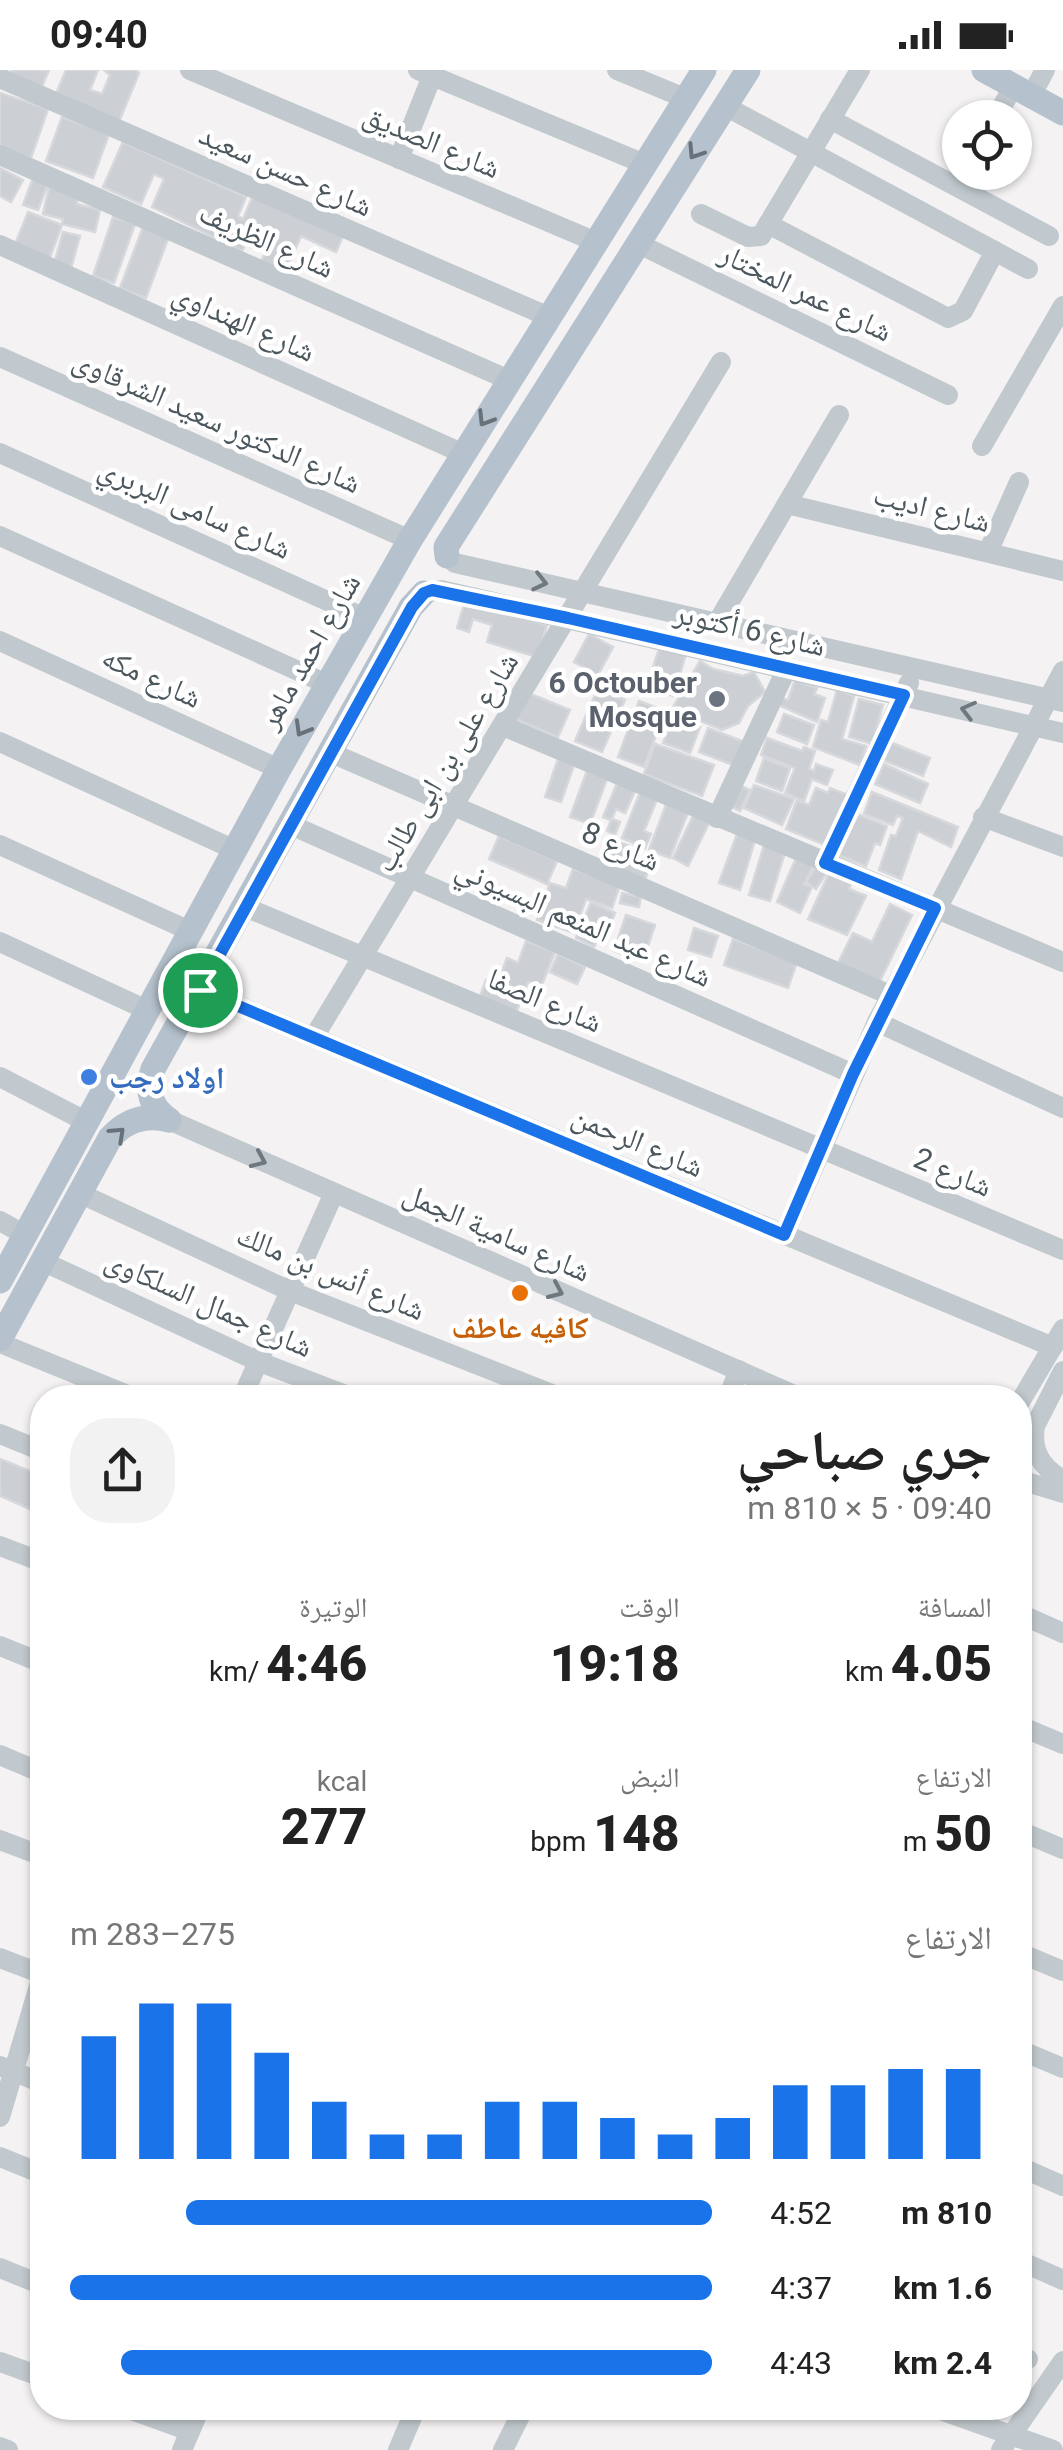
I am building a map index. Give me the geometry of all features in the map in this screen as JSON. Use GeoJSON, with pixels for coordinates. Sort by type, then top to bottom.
{"type":"FeatureCollection","features":[{"type":"Feature","properties":{"kind":"main road","name":"شارع احمد ماهر"},"geometry":{"type":"LineString","coordinates":[[0,1281],[279,769],[410,540],[704,70]]}},
{"type":"Feature","properties":{"kind":"main road"},"geometry":{"type":"LineString","coordinates":[[447,556],[446,547],[748,70]]}},
{"type":"Feature","properties":{"kind":"main road"},"geometry":{"type":"LineString","coordinates":[[984,70],[1063,114]]}},
{"type":"Feature","properties":{"kind":"main road"},"geometry":{"type":"LineString","coordinates":[[170,1120],[154,1108],[150,1098],[153,1069],[329,752],[412,607],[424,593]]}},
{"type":"Feature","properties":{"kind":"main road"},"geometry":{"type":"LineString","coordinates":[[124,1053],[153,1069]]}},
{"type":"Feature","properties":{"kind":"main road"},"geometry":{"type":"LineString","coordinates":[[0,1341],[117,1130],[143,1118],[170,1120]]}},
{"type":"Feature","properties":{"kind":"street","name":"شارع الصديق"},"geometry":{"type":"LineString","coordinates":[[190,70],[596,242]]}},
{"type":"Feature","properties":{"kind":"street"},"geometry":{"type":"LineString","coordinates":[[617,70],[687,100]]}},
{"type":"Feature","properties":{"kind":"street"},"geometry":{"type":"LineString","coordinates":[[701,214],[751,238],[760,236],[860,70]]}},
{"type":"Feature","properties":{"kind":"street"},"geometry":{"type":"LineString","coordinates":[[1013,100],[1045,70]]}},
{"type":"Feature","properties":{"kind":"street"},"geometry":{"type":"LineString","coordinates":[[400,159],[425,73],[647,165]]}},
{"type":"Feature","properties":{"kind":"street","name":"شارع حسن سعيد"},"geometry":{"type":"LineString","coordinates":[[0,78],[549,317]]}},
{"type":"Feature","properties":{"kind":"street"},"geometry":{"type":"LineString","coordinates":[[725,106],[1028,268]]}},
{"type":"Feature","properties":{"kind":"street"},"geometry":{"type":"LineString","coordinates":[[830,119],[942,172]]}},
{"type":"Feature","properties":{"kind":"street","name":"شارع الظريف"},"geometry":{"type":"LineString","coordinates":[[0,156],[509,380]]}},
{"type":"Feature","properties":{"kind":"street"},"geometry":{"type":"LineString","coordinates":[[976,190],[1049,236]]}},
{"type":"Feature","properties":{"kind":"street"},"geometry":{"type":"LineString","coordinates":[[768,224],[948,318],[962,311],[995,251]]}},
{"type":"Feature","properties":{"kind":"street","name":"شارع عمر المختار"},"geometry":{"type":"LineString","coordinates":[[637,243],[948,395]]}},
{"type":"Feature","properties":{"kind":"street","name":"شارع الهنداوي"},"geometry":{"type":"LineString","coordinates":[[0,245],[464,454]]}},
{"type":"Feature","properties":{"kind":"street"},"geometry":{"type":"LineString","coordinates":[[982,446],[1063,306]]}},
{"type":"Feature","properties":{"kind":"street","name":"شارع الدكتور سعيد الشرقاوى"},"geometry":{"type":"LineString","coordinates":[[0,358],[410,540]]}},
{"type":"Feature","properties":{"kind":"street","name":"شارع على بن ابى طالب"},"geometry":{"type":"LineString","coordinates":[[314,1037],[721,362]]}},
{"type":"Feature","properties":{"kind":"street"},"geometry":{"type":"LineString","coordinates":[[717,623],[839,415]]}},
{"type":"Feature","properties":{"kind":"street","name":"شارع سامى البربري"},"geometry":{"type":"LineString","coordinates":[[0,453],[366,618]]}},
{"type":"Feature","properties":{"kind":"street"},"geometry":{"type":"LineString","coordinates":[[988,552],[1019,482]]}},
{"type":"Feature","properties":{"kind":"street","name":"شارع اديب"},"geometry":{"type":"LineString","coordinates":[[786,504],[1063,571]]}},
{"type":"Feature","properties":{"kind":"street"},"geometry":{"type":"LineString","coordinates":[[0,536],[327,684]]}},
{"type":"Feature","properties":{"kind":"street","name":"شارع 6 أكتوبر"},"geometry":{"type":"LineString","coordinates":[[447,556],[455,563],[1056,700]]}},
{"type":"Feature","properties":{"kind":"street","name":"شارع 6 أكتوبر"},"geometry":{"type":"LineString","coordinates":[[424,593],[441,590],[1063,733]]}},
{"type":"Feature","properties":{"kind":"street","name":"شارع مكه"},"geometry":{"type":"LineString","coordinates":[[0,641],[279,769]]}},
{"type":"Feature","properties":{"kind":"street"},"geometry":{"type":"LineString","coordinates":[[717,818],[787,668]]}},
{"type":"Feature","properties":{"kind":"street"},"geometry":{"type":"LineString","coordinates":[[825,863],[916,669]]}},
{"type":"Feature","properties":{"kind":"street"},"geometry":{"type":"LineString","coordinates":[[784,1235],[877,1022],[1032,726],[1056,700],[1063,671]]}},
{"type":"Feature","properties":{"kind":"street"},"geometry":{"type":"LineString","coordinates":[[503,726],[1063,962]]}},
{"type":"Feature","properties":{"kind":"street"},"geometry":{"type":"LineString","coordinates":[[0,742],[235,850]]}},
{"type":"Feature","properties":{"kind":"street","name":"شارع 8"},"geometry":{"type":"LineString","coordinates":[[329,752],[890,996]]}},
{"type":"Feature","properties":{"kind":"street"},"geometry":{"type":"LineString","coordinates":[[983,817],[1063,847]]}},
{"type":"Feature","properties":{"kind":"street","name":"شارع عبد المنعم البسيوني"},"geometry":{"type":"LineString","coordinates":[[291,825],[853,1074]]}},
{"type":"Feature","properties":{"kind":"street"},"geometry":{"type":"LineString","coordinates":[[0,845],[190,931]]}},
{"type":"Feature","properties":{"kind":"street","name":"شارع الصفا"},"geometry":{"type":"LineString","coordinates":[[245,907],[821,1149]]}},
{"type":"Feature","properties":{"kind":"street"},"geometry":{"type":"LineString","coordinates":[[0,942],[148,1010]]}},
{"type":"Feature","properties":{"kind":"street","name":"شارع الرحمن"},"geometry":{"type":"LineString","coordinates":[[200,990],[784,1235],[1058,1338]]}},
{"type":"Feature","properties":{"kind":"street"},"geometry":{"type":"LineString","coordinates":[[877,1022],[1063,1108]]}},
{"type":"Feature","properties":{"kind":"street"},"geometry":{"type":"LineString","coordinates":[[0,1077],[87,1122]]}},
{"type":"Feature","properties":{"kind":"street","name":"شارع سامية الجمل"},"geometry":{"type":"LineString","coordinates":[[170,1120],[772,1385]]}},
{"type":"Feature","properties":{"kind":"street","name":"شارع 2"},"geometry":{"type":"LineString","coordinates":[[821,1149],[1063,1250]]}},
{"type":"Feature","properties":{"kind":"street","name":"شارع أنس بن مالك"},"geometry":{"type":"LineString","coordinates":[[79,1193],[290,1290],[529,1385]]}},
{"type":"Feature","properties":{"kind":"street"},"geometry":{"type":"LineString","coordinates":[[248,1385],[334,1193]]}},
{"type":"Feature","properties":{"kind":"street"},"geometry":{"type":"LineString","coordinates":[[0,1221],[25,1235]]}},
{"type":"Feature","properties":{"kind":"street","name":"شارع جمال السلكاوى"},"geometry":{"type":"LineString","coordinates":[[42,1261],[258,1361],[320,1385]]}},
{"type":"Feature","properties":{"kind":"street"},"geometry":{"type":"LineString","coordinates":[[1030,1385],[1058,1338]]}},
{"type":"Feature","properties":{"kind":"street"},"geometry":{"type":"LineString","coordinates":[[0,1341],[104,1385]]}},
{"type":"Feature","properties":{"kind":"street"},"geometry":{"type":"LineString","coordinates":[[733,1385],[739,1370]]}},
{"type":"Feature","properties":{"kind":"street"},"geometry":{"type":"LineString","coordinates":[[1063,1371],[1034,1436],[1042,1464],[1063,1480]]}},
{"type":"Feature","properties":{"kind":"street"},"geometry":{"type":"LineString","coordinates":[[0,1434],[30,1446]]}},
{"type":"Feature","properties":{"kind":"street"},"geometry":{"type":"LineString","coordinates":[[1032,1484],[1063,1493]]}},
{"type":"Feature","properties":{"kind":"street"},"geometry":{"type":"LineString","coordinates":[[0,1546],[30,1557]]}},
{"type":"Feature","properties":{"kind":"street"},"geometry":{"type":"LineString","coordinates":[[1032,1619],[1063,1633]]}},
{"type":"Feature","properties":{"kind":"street"},"geometry":{"type":"LineString","coordinates":[[0,1646],[30,1658]]}},
{"type":"Feature","properties":{"kind":"street"},"geometry":{"type":"LineString","coordinates":[[1032,1731],[1063,1744]]}},
{"type":"Feature","properties":{"kind":"street"},"geometry":{"type":"LineString","coordinates":[[0,1755],[30,1768]]}},
{"type":"Feature","properties":{"kind":"street"},"geometry":{"type":"LineString","coordinates":[[1032,1836],[1063,1849]]}},
{"type":"Feature","properties":{"kind":"street"},"geometry":{"type":"LineString","coordinates":[[0,1840],[30,1851]]}},
{"type":"Feature","properties":{"kind":"street"},"geometry":{"type":"LineString","coordinates":[[0,1958],[30,1970]]}},
{"type":"Feature","properties":{"kind":"street"},"geometry":{"type":"LineString","coordinates":[[1032,1958],[1063,1971]]}},
{"type":"Feature","properties":{"kind":"street"},"geometry":{"type":"LineString","coordinates":[[0,2117],[8,2069],[30,2008]]}},
{"type":"Feature","properties":{"kind":"street"},"geometry":{"type":"LineString","coordinates":[[1032,2055],[1063,2068]]}},
{"type":"Feature","properties":{"kind":"street"},"geometry":{"type":"LineString","coordinates":[[0,2158],[30,2169]]}},
{"type":"Feature","properties":{"kind":"street"},"geometry":{"type":"LineString","coordinates":[[1032,2172],[1063,2186]]}},
{"type":"Feature","properties":{"kind":"street"},"geometry":{"type":"LineString","coordinates":[[1032,2266],[1063,2280]]}},
{"type":"Feature","properties":{"kind":"street"},"geometry":{"type":"LineString","coordinates":[[0,2268],[30,2281]]}},
{"type":"Feature","properties":{"kind":"street"},"geometry":{"type":"LineString","coordinates":[[1032,2405],[1063,2361]]}},
{"type":"Feature","properties":{"kind":"street"},"geometry":{"type":"LineString","coordinates":[[0,2362],[30,2373]]}},
{"type":"Feature","properties":{"kind":"street"},"geometry":{"type":"LineString","coordinates":[[148,2420],[186,2440]]}},
{"type":"Feature","properties":{"kind":"street"},"geometry":{"type":"LineString","coordinates":[[398,2450],[411,2420]]}},
{"type":"Feature","properties":{"kind":"street"},"geometry":{"type":"LineString","coordinates":[[503,2450],[518,2420]]}},
{"type":"Feature","properties":{"kind":"street"},"geometry":{"type":"LineString","coordinates":[[961,2420],[1006,2442],[1053,2450]]}},
{"type":"Feature","properties":{"kind":"street"},"geometry":{"type":"LineString","coordinates":[[1006,2442],[1021,2420]]}},
{"type":"Feature","properties":{"kind":"street"},"geometry":{"type":"LineString","coordinates":[[0,2447],[8,2450]]}},
{"type":"Feature","properties":{"kind":"building"},"geometry":{"type":"Polygon","coordinates":[[[12,70],[49,70],[41,89],[10,77],[12,70]]]}},
{"type":"Feature","properties":{"kind":"building"},"geometry":{"type":"Polygon","coordinates":[[[66,70],[98,70],[90,90],[102,94],[110,75],[104,70],[139,73],[118,124],[56,94],[66,70]]]}},
{"type":"Feature","properties":{"kind":"building"},"geometry":{"type":"Polygon","coordinates":[[[0,93],[48,109],[31,158],[0,147],[0,93]]]}},
{"type":"Feature","properties":{"kind":"building"},"geometry":{"type":"Polygon","coordinates":[[[62,117],[109,134],[93,178],[46,161],[62,117]]]}},
{"type":"Feature","properties":{"kind":"building"},"geometry":{"type":"Polygon","coordinates":[[[123,142],[246,197],[238,216],[243,219],[253,196],[343,236],[336,252],[301,236],[285,273],[261,262],[273,235],[264,231],[256,249],[245,245],[242,251],[152,207],[164,179],[154,174],[141,204],[103,187],[123,142]]]}},
{"type":"Feature","properties":{"kind":"building"},"geometry":{"type":"Polygon","coordinates":[[[0,168],[23,180],[11,202],[0,196],[0,168]]]}},
{"type":"Feature","properties":{"kind":"building"},"geometry":{"type":"Polygon","coordinates":[[[33,178],[48,184],[38,210],[23,205],[33,178]]]}},
{"type":"Feature","properties":{"kind":"building"},"geometry":{"type":"Polygon","coordinates":[[[49,187],[79,194],[77,204],[100,210],[95,232],[62,224],[63,219],[43,214],[49,187]]]}},
{"type":"Feature","properties":{"kind":"building"},"geometry":{"type":"Polygon","coordinates":[[[28,212],[62,225],[49,260],[14,247],[28,212]]]}},
{"type":"Feature","properties":{"kind":"building"},"geometry":{"type":"Polygon","coordinates":[[[113,217],[135,224],[114,283],[93,276],[113,217]]]}},
{"type":"Feature","properties":{"kind":"building"},"geometry":{"type":"Polygon","coordinates":[[[143,227],[169,236],[146,298],[120,288],[143,227]]]}},
{"type":"Feature","properties":{"kind":"building"},"geometry":{"type":"Polygon","coordinates":[[[63,232],[80,236],[71,268],[54,264],[63,232]]]}},
{"type":"Feature","properties":{"kind":"building"},"geometry":{"type":"Polygon","coordinates":[[[465,601],[547,625],[537,657],[487,642],[492,625],[473,619],[469,632],[457,628],[465,601]]]}},
{"type":"Feature","properties":{"kind":"building"},"geometry":{"type":"Polygon","coordinates":[[[589,634],[613,647],[598,675],[574,662],[589,634]]]}},
{"type":"Feature","properties":{"kind":"building"},"geometry":{"type":"Polygon","coordinates":[[[661,643],[687,651],[673,696],[646,688],[661,643]]]}},
{"type":"Feature","properties":{"kind":"building","name":"6 Octouber Mosque"},"geometry":{"type":"Polygon","coordinates":[[[700,661],[713,669],[743,676],[754,672],[765,692],[748,706],[739,723],[722,730],[672,709],[700,661]]]}},
{"type":"Feature","properties":{"kind":"building"},"geometry":{"type":"Polygon","coordinates":[[[795,680],[817,688],[814,694],[825,698],[817,722],[774,703],[776,696],[788,700],[795,680]]]}},
{"type":"Feature","properties":{"kind":"building"},"geometry":{"type":"Polygon","coordinates":[[[598,688],[625,700],[602,752],[575,741],[598,688]]]}},
{"type":"Feature","properties":{"kind":"building"},"geometry":{"type":"Polygon","coordinates":[[[837,690],[854,696],[842,739],[866,746],[860,765],[813,747],[821,720],[828,722],[837,690]]]}},
{"type":"Feature","properties":{"kind":"building"},"geometry":{"type":"Polygon","coordinates":[[[528,693],[570,710],[558,737],[512,718],[528,693]]]}},
{"type":"Feature","properties":{"kind":"building"},"geometry":{"type":"Polygon","coordinates":[[[859,699],[883,705],[872,744],[849,737],[859,699]]]}},
{"type":"Feature","properties":{"kind":"building"},"geometry":{"type":"Polygon","coordinates":[[[639,701],[665,711],[644,767],[618,757],[639,701]]]}},
{"type":"Feature","properties":{"kind":"building"},"geometry":{"type":"Polygon","coordinates":[[[784,714],[814,725],[807,744],[777,732],[784,714]]]}},
{"type":"Feature","properties":{"kind":"building"},"geometry":{"type":"Polygon","coordinates":[[[673,717],[700,727],[690,753],[663,743],[673,717]]]}},
{"type":"Feature","properties":{"kind":"building"},"geometry":{"type":"Polygon","coordinates":[[[708,728],[750,744],[741,768],[699,752],[708,728]]]}},
{"type":"Feature","properties":{"kind":"building"},"geometry":{"type":"Polygon","coordinates":[[[767,738],[802,751],[804,747],[815,751],[809,769],[814,771],[816,764],[833,770],[827,785],[812,779],[804,801],[785,793],[795,768],[761,755],[767,738]]]}},
{"type":"Feature","properties":{"kind":"building"},"geometry":{"type":"Polygon","coordinates":[[[887,741],[930,758],[923,776],[880,759],[887,741]]]}},
{"type":"Feature","properties":{"kind":"building"},"geometry":{"type":"Polygon","coordinates":[[[655,744],[714,765],[702,796],[644,774],[655,744]]]}},
{"type":"Feature","properties":{"kind":"building"},"geometry":{"type":"Polygon","coordinates":[[[764,758],[790,768],[782,791],[756,781],[764,758]]]}},
{"type":"Feature","properties":{"kind":"building"},"geometry":{"type":"Polygon","coordinates":[[[558,759],[574,765],[561,802],[545,797],[558,759]]]}},
{"type":"Feature","properties":{"kind":"building"},"geometry":{"type":"Polygon","coordinates":[[[884,764],[928,784],[920,803],[875,784],[884,764]]]}},
{"type":"Feature","properties":{"kind":"building"},"geometry":{"type":"Polygon","coordinates":[[[587,771],[607,779],[590,824],[570,817],[587,771]]]}},
{"type":"Feature","properties":{"kind":"building"},"geometry":{"type":"Polygon","coordinates":[[[618,781],[636,789],[625,813],[616,809],[612,819],[620,822],[615,835],[607,831],[611,820],[603,817],[618,781]]]}},
{"type":"Feature","properties":{"kind":"building"},"geometry":{"type":"Polygon","coordinates":[[[737,784],[750,790],[740,811],[728,805],[737,784]]]}},
{"type":"Feature","properties":{"kind":"building"},"geometry":{"type":"Polygon","coordinates":[[[754,785],[794,799],[782,825],[744,808],[754,785]]]}},
{"type":"Feature","properties":{"kind":"building"},"geometry":{"type":"Polygon","coordinates":[[[816,788],[848,795],[825,845],[786,829],[797,800],[809,805],[816,788]]]}},
{"type":"Feature","properties":{"kind":"building"},"geometry":{"type":"Polygon","coordinates":[[[641,790],[658,797],[644,831],[651,834],[645,848],[622,838],[641,790]]]}},
{"type":"Feature","properties":{"kind":"building"},"geometry":{"type":"Polygon","coordinates":[[[872,792],[958,827],[951,847],[918,831],[901,879],[879,870],[891,835],[896,836],[903,818],[897,816],[893,825],[864,814],[872,792]]]}},
{"type":"Feature","properties":{"kind":"building"},"geometry":{"type":"Polygon","coordinates":[[[667,802],[689,810],[670,858],[649,850],[667,802]]]}},
{"type":"Feature","properties":{"kind":"building"},"geometry":{"type":"Polygon","coordinates":[[[852,812],[887,826],[866,866],[836,854],[852,812]]]}},
{"type":"Feature","properties":{"kind":"building"},"geometry":{"type":"Polygon","coordinates":[[[694,814],[710,821],[688,866],[673,858],[694,814]]]}},
{"type":"Feature","properties":{"kind":"building"},"geometry":{"type":"Polygon","coordinates":[[[737,834],[755,840],[740,890],[719,883],[737,834]]]}},
{"type":"Feature","properties":{"kind":"building"},"geometry":{"type":"Polygon","coordinates":[[[499,836],[557,861],[547,884],[489,859],[499,836]]]}},
{"type":"Feature","properties":{"kind":"building"},"geometry":{"type":"Polygon","coordinates":[[[615,841],[636,848],[634,854],[652,860],[645,880],[606,867],[615,841]]]}},
{"type":"Feature","properties":{"kind":"building"},"geometry":{"type":"Polygon","coordinates":[[[764,845],[785,852],[770,901],[749,895],[764,845]]]}},
{"type":"Feature","properties":{"kind":"building"},"geometry":{"type":"Polygon","coordinates":[[[797,856],[814,864],[804,884],[812,887],[800,913],[777,902],[797,856]]]}},
{"type":"Feature","properties":{"kind":"building"},"geometry":{"type":"Polygon","coordinates":[[[817,865],[827,872],[816,889],[806,882],[817,865]]]}},
{"type":"Feature","properties":{"kind":"building"},"geometry":{"type":"Polygon","coordinates":[[[573,869],[620,885],[612,908],[586,899],[574,933],[537,920],[550,883],[566,888],[573,869]]]}},
{"type":"Feature","properties":{"kind":"building"},"geometry":{"type":"Polygon","coordinates":[[[831,869],[853,879],[849,889],[866,896],[847,935],[808,919],[831,869]]]}},
{"type":"Feature","properties":{"kind":"building"},"geometry":{"type":"Polygon","coordinates":[[[622,893],[641,897],[639,907],[620,903],[622,893]]]}},
{"type":"Feature","properties":{"kind":"building"},"geometry":{"type":"Polygon","coordinates":[[[591,902],[615,913],[606,936],[581,926],[591,902]]]}},
{"type":"Feature","properties":{"kind":"building"},"geometry":{"type":"Polygon","coordinates":[[[890,904],[912,915],[878,985],[837,965],[853,933],[872,942],[890,904]]]}},
{"type":"Feature","properties":{"kind":"building"},"geometry":{"type":"Polygon","coordinates":[[[626,915],[655,925],[643,961],[614,951],[626,915]]]}},
{"type":"Feature","properties":{"kind":"building"},"geometry":{"type":"Polygon","coordinates":[[[579,928],[599,936],[594,947],[576,938],[579,928]]]}},
{"type":"Feature","properties":{"kind":"building"},"geometry":{"type":"Polygon","coordinates":[[[694,928],[718,936],[711,957],[688,950],[694,928]]]}},
{"type":"Feature","properties":{"kind":"building"},"geometry":{"type":"Polygon","coordinates":[[[733,939],[797,962],[788,988],[724,965],[733,939]]]}},
{"type":"Feature","properties":{"kind":"building"},"geometry":{"type":"Polygon","coordinates":[[[526,941],[555,952],[541,987],[528,982],[516,1013],[479,999],[486,980],[497,984],[507,958],[518,963],[526,941]]]}},
{"type":"Feature","properties":{"kind":"building"},"geometry":{"type":"Polygon","coordinates":[[[558,954],[585,967],[577,984],[550,972],[558,954]]]}},
{"type":"Feature","properties":{"kind":"building"},"geometry":{"type":"Polygon","coordinates":[[[0,1459],[30,1471],[30,1509],[0,1496],[0,1459]]]}},
{"type":"Feature","properties":{"kind":"place","name":"6 Octouber Mosque"},"geometry":{"type":"Point","coordinates":[717,699]}},
{"type":"Feature","properties":{"kind":"place","name":"اولاد رجب"},"geometry":{"type":"Point","coordinates":[89,1077]}},
{"type":"Feature","properties":{"kind":"place","name":"كافيه عاطف"},"geometry":{"type":"Point","coordinates":[520,1293]}},
{"type":"Feature","properties":{"kind":"route"},"geometry":{"type":"LineString","coordinates":[[441,590],[904,695],[825,863],[935,908],[877,1022],[784,1235],[200,990],[329,752],[412,607],[424,593],[441,590]]}}]}
